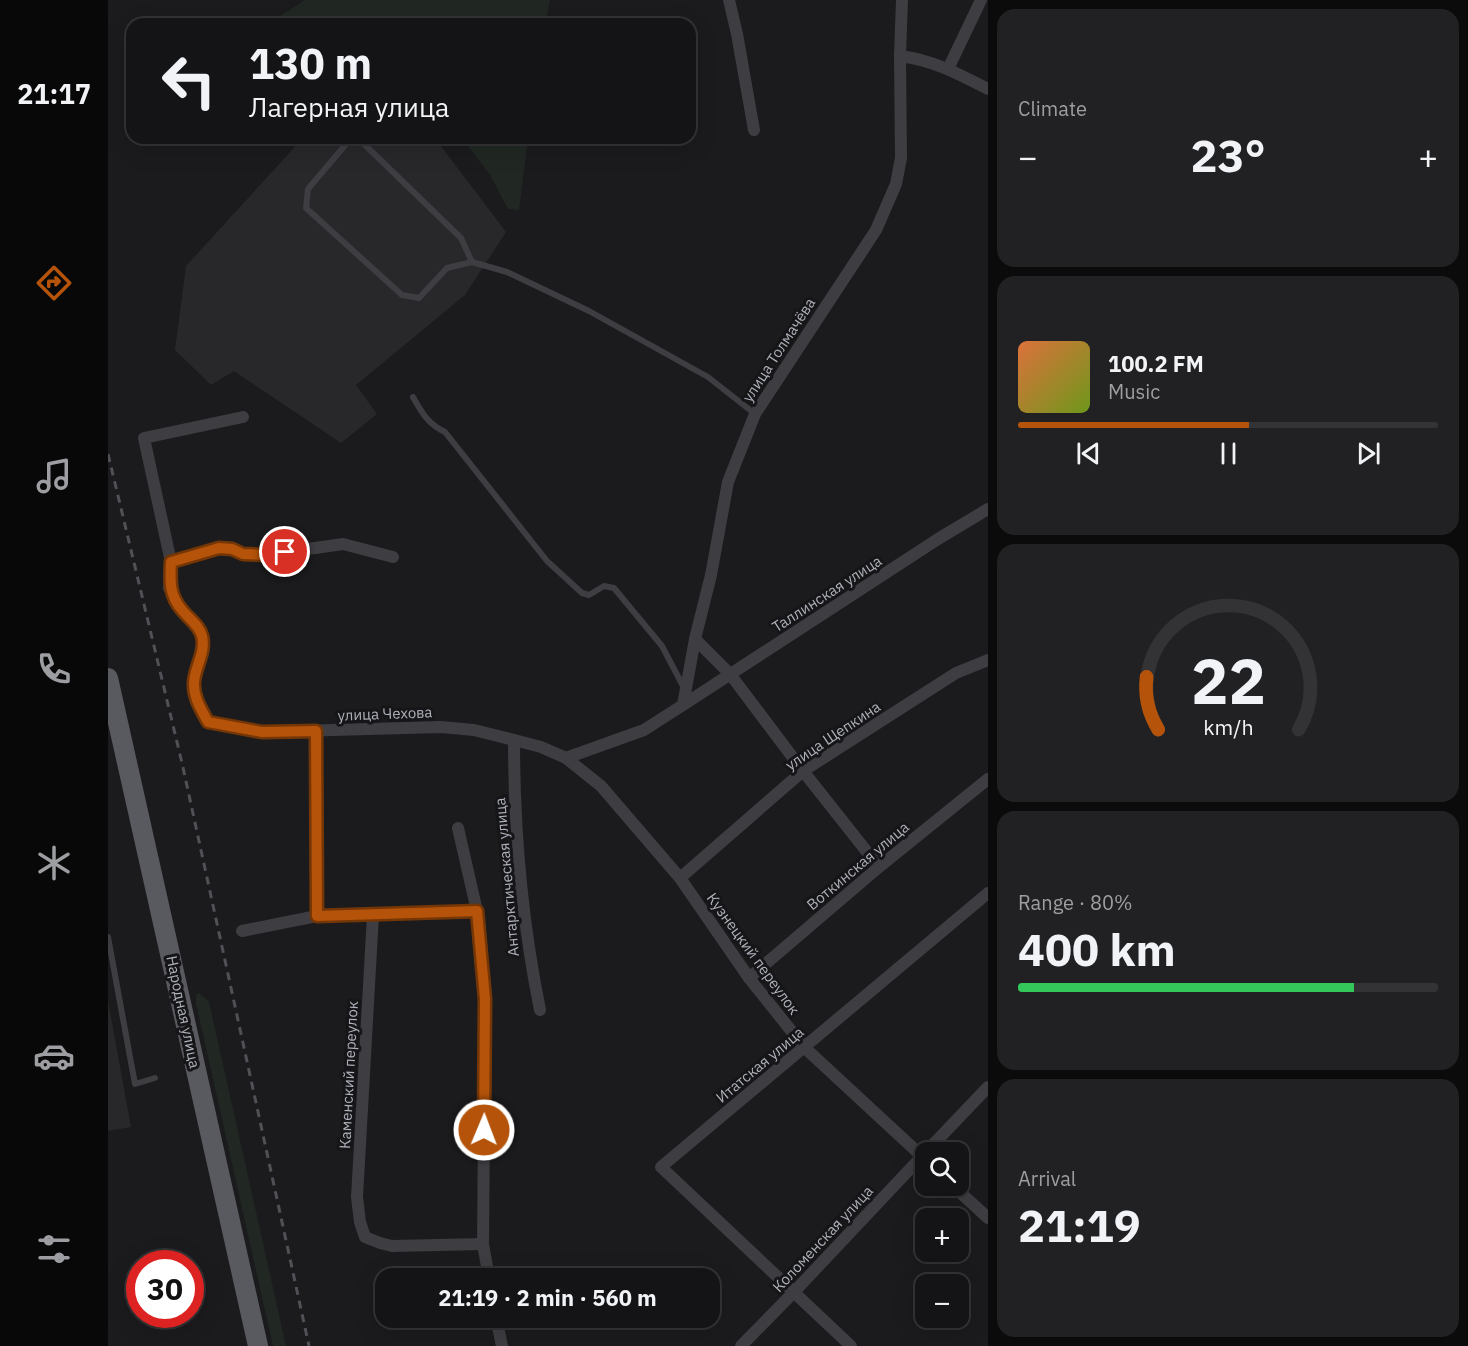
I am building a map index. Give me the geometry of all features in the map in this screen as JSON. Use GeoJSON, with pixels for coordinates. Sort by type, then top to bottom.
{"type":"FeatureCollection","features":[{"type":"Feature","properties":{"kind":"main road","name":"Народная улица"},"geometry":{"type":"LineString","coordinates":[[108,678],[258,1346]]}},
{"type":"Feature","properties":{"kind":"street"},"geometry":{"type":"LineString","coordinates":[[729,0],[754,130]]}},
{"type":"Feature","properties":{"kind":"street","name":"улица Толмачёва"},"geometry":{"type":"LineString","coordinates":[[683,705],[728,482],[755,414],[876,230],[896,184],[902,158],[900,56],[902,0]]}},
{"type":"Feature","properties":{"kind":"street"},"geometry":{"type":"LineString","coordinates":[[948,69],[981,0]]}},
{"type":"Feature","properties":{"kind":"street"},"geometry":{"type":"LineString","coordinates":[[900,56],[925,60],[988,89]]}},
{"type":"Feature","properties":{"kind":"street","name":"улица Чехова"},"geometry":{"type":"LineString","coordinates":[[243,417],[144,438],[171,562],[169,588],[202,636],[202,652],[194,682],[196,702],[208,722],[262,732],[441,727],[474,730],[541,747],[566,758]]}},
{"type":"Feature","properties":{"kind":"street","name":"Таллинская улица"},"geometry":{"type":"LineString","coordinates":[[683,705],[988,509]]}},
{"type":"Feature","properties":{"kind":"street"},"geometry":{"type":"LineString","coordinates":[[171,562],[219,548],[232,549],[243,554],[266,555],[343,544],[393,557]]}},
{"type":"Feature","properties":{"kind":"street"},"geometry":{"type":"LineString","coordinates":[[695,639],[730,674],[879,867]]}},
{"type":"Feature","properties":{"kind":"street","name":"улица Щепкина"},"geometry":{"type":"LineString","coordinates":[[680,878],[803,771],[956,673],[988,660]]}},
{"type":"Feature","properties":{"kind":"street"},"geometry":{"type":"LineString","coordinates":[[566,758],[644,730],[683,705]]}},
{"type":"Feature","properties":{"kind":"street"},"geometry":{"type":"LineString","coordinates":[[316,731],[317,916]]}},
{"type":"Feature","properties":{"kind":"street","name":"Антарктическая улица"},"geometry":{"type":"LineString","coordinates":[[514,740],[517,841],[530,959],[540,1010]]}},
{"type":"Feature","properties":{"kind":"street","name":"Кузнецкий переулок"},"geometry":{"type":"LineString","coordinates":[[566,758],[601,786],[680,878],[749,978],[805,1048],[915,1146]]}},
{"type":"Feature","properties":{"kind":"street","name":"Воткинская улица"},"geometry":{"type":"LineString","coordinates":[[749,978],[879,867],[988,779]]}},
{"type":"Feature","properties":{"kind":"street"},"geometry":{"type":"LineString","coordinates":[[458,828],[477,911],[485,999],[483,1244],[487,1268]]}},
{"type":"Feature","properties":{"kind":"street","name":"Итатская улица"},"geometry":{"type":"LineString","coordinates":[[793,1293],[661,1167],[988,893]]}},
{"type":"Feature","properties":{"kind":"street"},"geometry":{"type":"LineString","coordinates":[[242,931],[317,916],[477,911]]}},
{"type":"Feature","properties":{"kind":"street","name":"Каменский переулок"},"geometry":{"type":"LineString","coordinates":[[373,915],[357,1197],[360,1222],[366,1237],[392,1246],[483,1244]]}},
{"type":"Feature","properties":{"kind":"street","name":"Коломенская улица"},"geometry":{"type":"LineString","coordinates":[[937,1142],[988,1087]]}},
{"type":"Feature","properties":{"kind":"street","name":"Коломенская улица"},"geometry":{"type":"LineString","coordinates":[[741,1346],[915,1165]]}},
{"type":"Feature","properties":{"kind":"street"},"geometry":{"type":"LineString","coordinates":[[964,1196],[988,1218]]}},
{"type":"Feature","properties":{"kind":"street"},"geometry":{"type":"LineString","coordinates":[[793,1293],[851,1346]]}},
{"type":"Feature","properties":{"kind":"street"},"geometry":{"type":"LineString","coordinates":[[498,1328],[502,1346]]}},
{"type":"Feature","properties":{"kind":"lane"},"geometry":{"type":"LineString","coordinates":[[346,144],[308,189],[306,208],[402,295],[418,298],[447,268],[472,262],[507,272],[589,311],[708,377],[755,414]]}},
{"type":"Feature","properties":{"kind":"lane"},"geometry":{"type":"LineString","coordinates":[[364,144],[461,238],[472,262]]}},
{"type":"Feature","properties":{"kind":"lane"},"geometry":{"type":"LineString","coordinates":[[413,397],[425,418],[434,427],[445,432],[547,561],[582,593],[588,595],[604,586],[614,588],[662,646],[686,691]]}},
{"type":"Feature","properties":{"kind":"lane"},"geometry":{"type":"LineString","coordinates":[[108,937],[135,1084],[155,1078]]}},
{"type":"Feature","properties":{"kind":"shaded area"},"geometry":{"type":"Polygon","coordinates":[[[305,0],[550,0],[546,18],[277,18],[305,0]]]}},
{"type":"Feature","properties":{"kind":"shaded area"},"geometry":{"type":"Polygon","coordinates":[[[298,144],[440,144],[506,232],[465,295],[356,385],[377,414],[341,443],[234,371],[211,385],[175,350],[186,266],[298,144]]]}},
{"type":"Feature","properties":{"kind":"shaded area"},"geometry":{"type":"Polygon","coordinates":[[[467,144],[527,144],[519,210],[508,209],[490,175],[467,144]]]}},
{"type":"Feature","properties":{"kind":"shaded area"},"geometry":{"type":"Polygon","coordinates":[[[199,993],[209,1002],[286,1346],[273,1346],[196,1003],[196,995],[199,993]]]}},
{"type":"Feature","properties":{"kind":"shaded area"},"geometry":{"type":"Polygon","coordinates":[[[108,1001],[131,1127],[108,1131],[108,1001]]]}},
{"type":"Feature","properties":{"kind":"railway"},"geometry":{"type":"LineString","coordinates":[[108,454],[182,763],[309,1346]]}},
{"type":"Feature","properties":{"kind":"route"},"geometry":{"type":"LineString","coordinates":[[285,552],[266,555],[243,554],[232,549],[219,548],[171,562],[169,588],[202,636],[202,652],[194,682],[196,702],[208,722],[262,732],[316,731],[317,916],[477,911],[485,999],[484,1130]]}}]}
